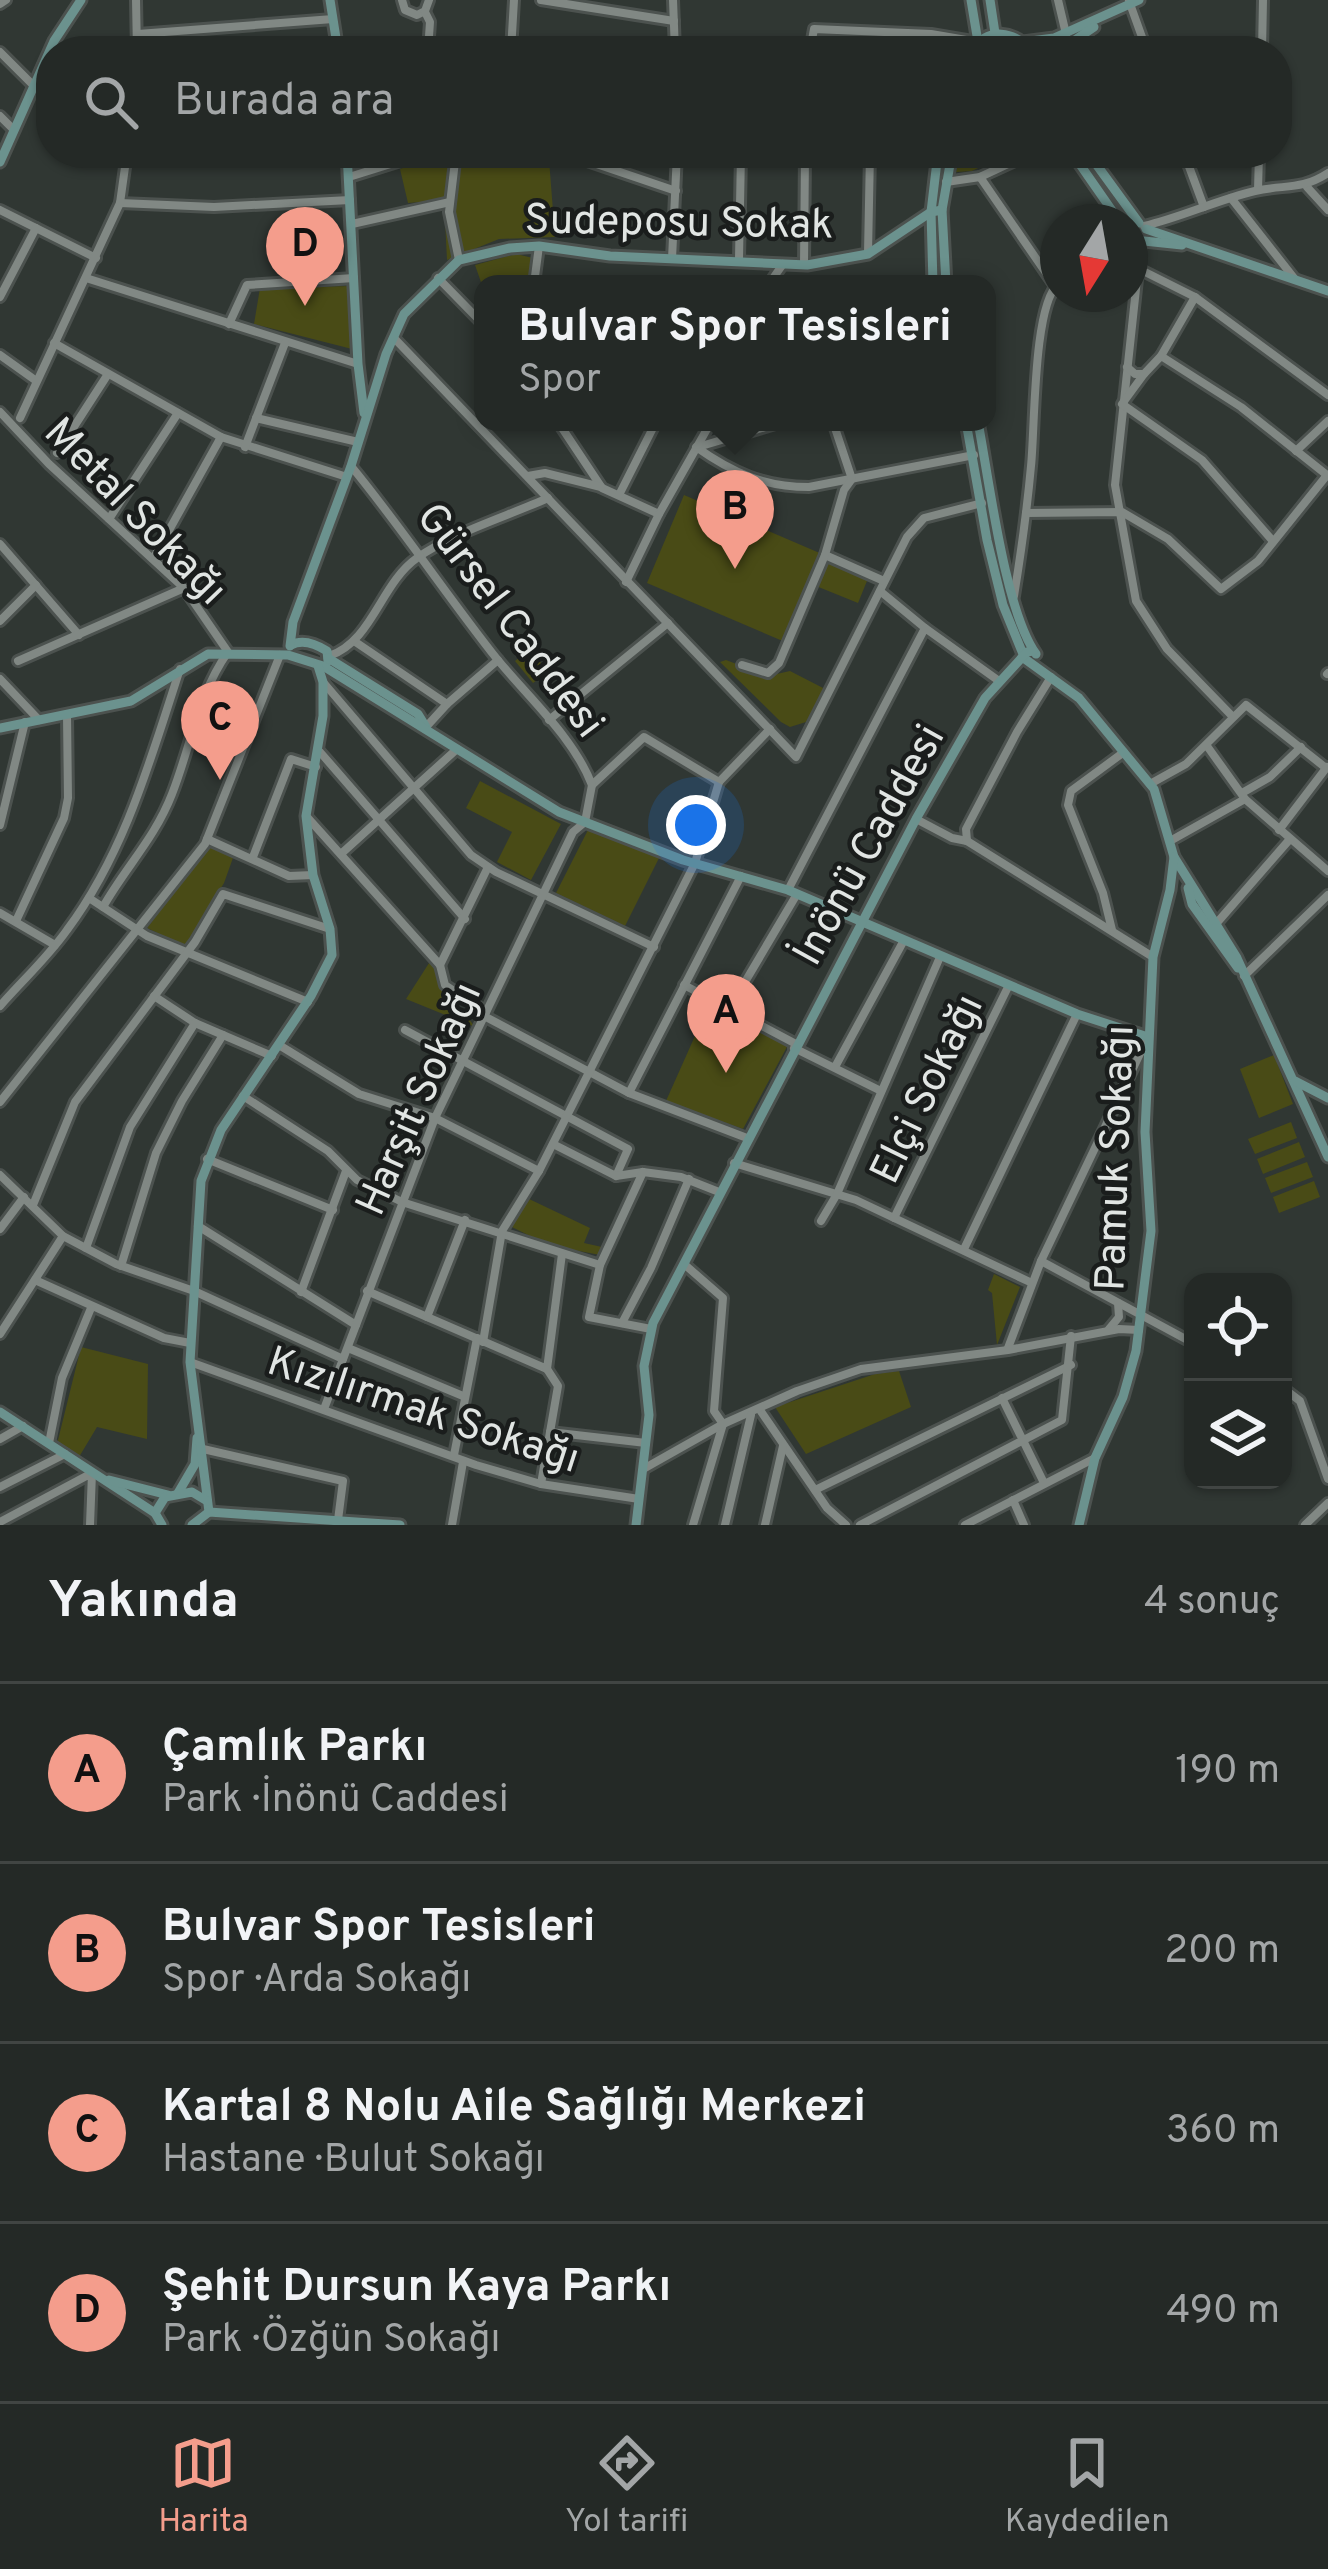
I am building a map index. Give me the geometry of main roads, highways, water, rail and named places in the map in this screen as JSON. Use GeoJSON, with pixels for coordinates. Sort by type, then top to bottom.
{"type":"FeatureCollection","features":[{"type":"Feature","properties":{"kind":"place","name":"Şehit Dursun Kaya Parkı"},"geometry":{"type":"Point","coordinates":[305,306]}},
{"type":"Feature","properties":{"kind":"place","name":"Bulvar Spor Tesisleri"},"geometry":{"type":"Point","coordinates":[735,569]}},
{"type":"Feature","properties":{"kind":"place","name":"Kartal 8 Nolu Aile Sağlığı Merkezi"},"geometry":{"type":"Point","coordinates":[220,780]}},
{"type":"Feature","properties":{"kind":"place","name":"Çamlık Parkı"},"geometry":{"type":"Point","coordinates":[726,1073]}}]}
